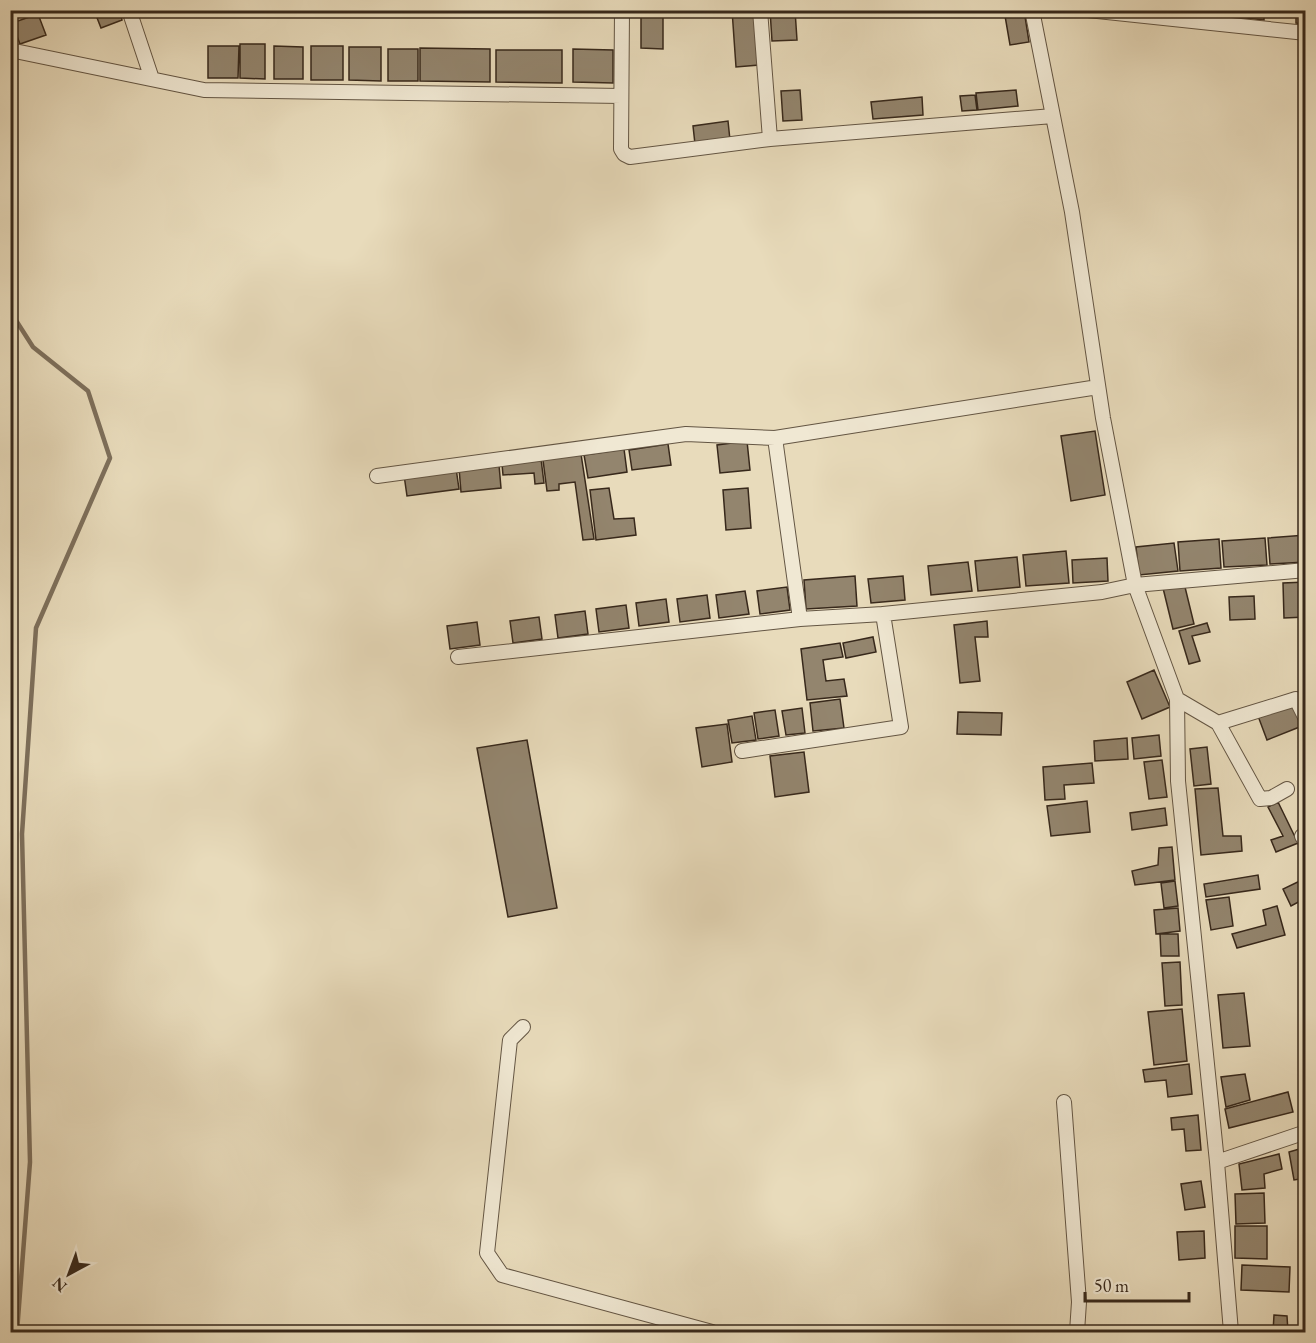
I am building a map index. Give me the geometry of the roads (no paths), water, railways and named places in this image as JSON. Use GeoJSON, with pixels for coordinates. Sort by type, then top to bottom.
{"type":"FeatureCollection","features":[{"type":"Feature","properties":{"kind":"street"},"geometry":{"type":"LineString","coordinates":[[129,10],[152,79]]}},
{"type":"Feature","properties":{"kind":"street"},"geometry":{"type":"LineString","coordinates":[[622,10],[621,149],[630,157],[770,138],[1053,116]]}},
{"type":"Feature","properties":{"kind":"street"},"geometry":{"type":"LineString","coordinates":[[760,10],[770,138]]}},
{"type":"Feature","properties":{"kind":"street"},"geometry":{"type":"LineString","coordinates":[[1032,10],[1071,212],[1098,387],[1135,585],[1177,699],[1178,781],[1217,1162],[1231,1332]]}},
{"type":"Feature","properties":{"kind":"street"},"geometry":{"type":"LineString","coordinates":[[1088,10],[1209,16],[1305,33]]}},
{"type":"Feature","properties":{"kind":"street"},"geometry":{"type":"LineString","coordinates":[[10,50],[204,90],[621,96]]}},
{"type":"Feature","properties":{"kind":"street"},"geometry":{"type":"LineString","coordinates":[[377,476],[686,434],[775,438],[1098,387]]}},
{"type":"Feature","properties":{"kind":"street"},"geometry":{"type":"LineString","coordinates":[[775,438],[800,619]]}},
{"type":"Feature","properties":{"kind":"street"},"geometry":{"type":"LineString","coordinates":[[458,657],[800,619],[883,614],[1102,592],[1135,585],[1305,570]]}},
{"type":"Feature","properties":{"kind":"street"},"geometry":{"type":"LineString","coordinates":[[741,751],[901,727],[883,614]]}},
{"type":"Feature","properties":{"kind":"street"},"geometry":{"type":"LineString","coordinates":[[1177,699],[1218,723],[1260,799],[1271,798],[1287,789]]}},
{"type":"Feature","properties":{"kind":"street"},"geometry":{"type":"LineString","coordinates":[[1218,723],[1296,699],[1305,719]]}},
{"type":"Feature","properties":{"kind":"street"},"geometry":{"type":"LineString","coordinates":[[523,1027],[510,1040],[488,1253],[502,1275],[712,1332]]}},
{"type":"Feature","properties":{"kind":"street"},"geometry":{"type":"LineString","coordinates":[[1064,1102],[1079,1302],[1077,1332]]}},
{"type":"Feature","properties":{"kind":"street"},"geometry":{"type":"LineString","coordinates":[[1217,1162],[1305,1132]]}},
{"type":"Feature","properties":{"kind":"waterway"},"geometry":{"type":"LineString","coordinates":[[10,311],[33,347],[88,391],[110,458],[36,628],[22,834],[30,1162],[17,1332]]}}]}
